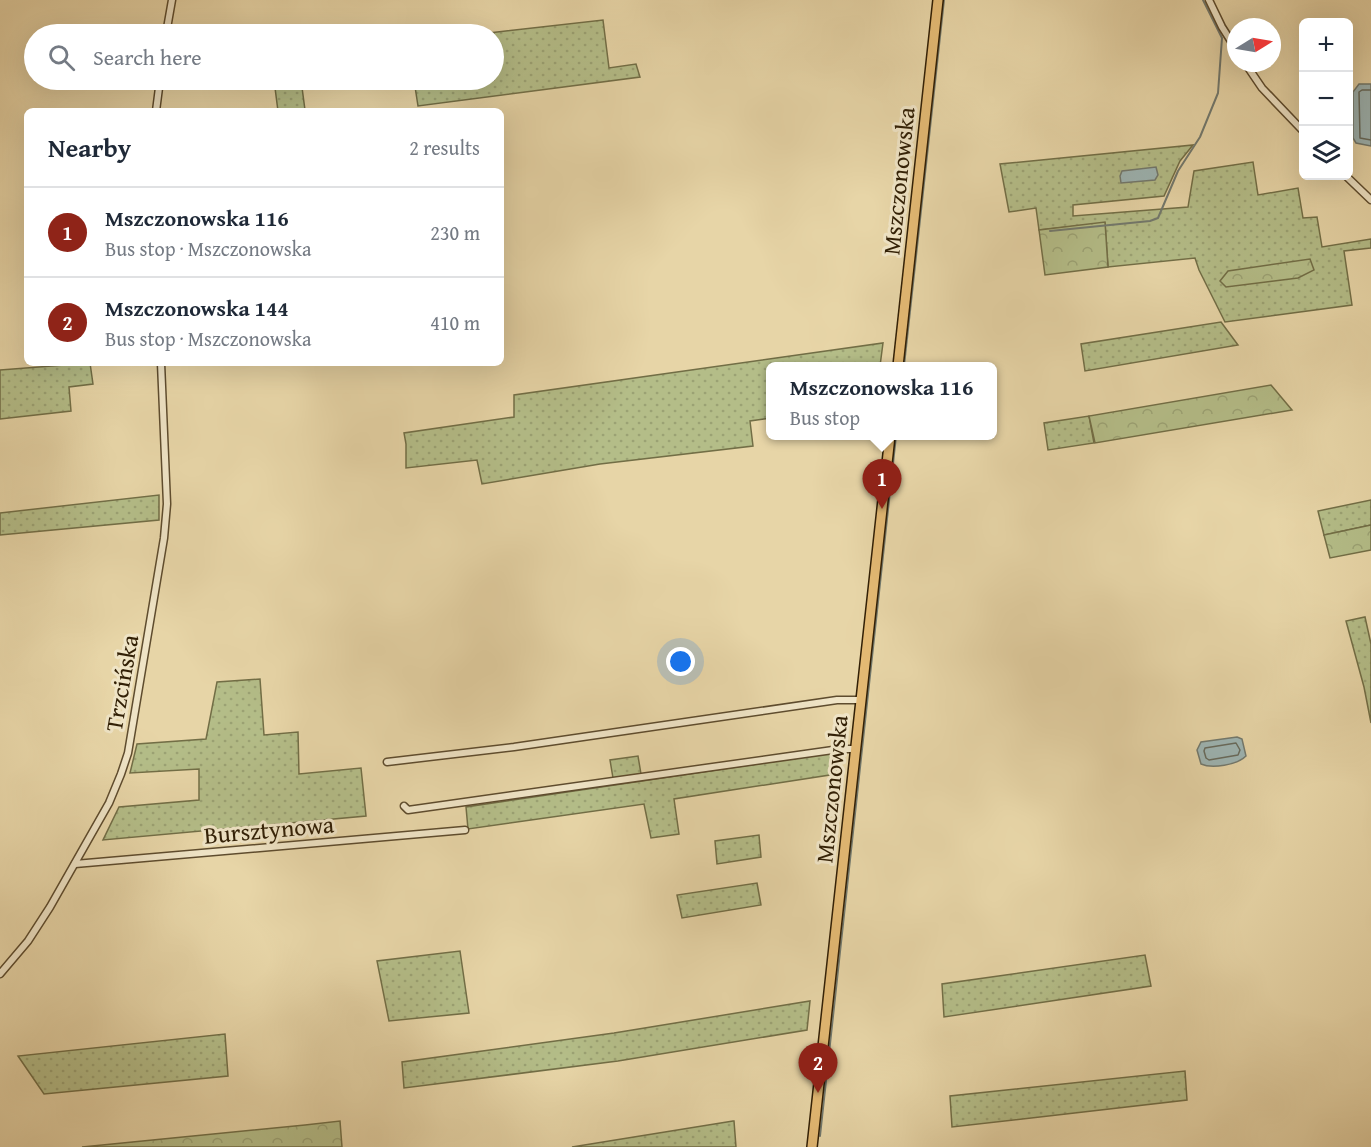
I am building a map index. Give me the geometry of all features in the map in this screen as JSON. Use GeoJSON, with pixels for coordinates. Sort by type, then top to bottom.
{"type":"FeatureCollection","features":[{"type":"Feature","properties":{"kind":"main road","name":"Mszczonowska"},"geometry":{"type":"LineString","coordinates":[[898,362],[938,0]]}},
{"type":"Feature","properties":{"kind":"main road","name":"Mszczonowska"},"geometry":{"type":"LineString","coordinates":[[812,1147],[889,440]]}},
{"type":"Feature","properties":{"kind":"street"},"geometry":{"type":"LineString","coordinates":[[168,24],[172,0]]}},
{"type":"Feature","properties":{"kind":"street"},"geometry":{"type":"LineString","coordinates":[[1209,0],[1227,35]]}},
{"type":"Feature","properties":{"kind":"street"},"geometry":{"type":"LineString","coordinates":[[1251,72],[1262,88],[1299,127]]}},
{"type":"Feature","properties":{"kind":"street"},"geometry":{"type":"LineString","coordinates":[[156,108],[159,90]]}},
{"type":"Feature","properties":{"kind":"street"},"geometry":{"type":"LineString","coordinates":[[1350,180],[1371,200]]}},
{"type":"Feature","properties":{"kind":"street","name":"Trzcińska"},"geometry":{"type":"LineString","coordinates":[[0,974],[28,941],[75,864],[108,803],[128,753],[165,538],[167,504],[161,366]]}},
{"type":"Feature","properties":{"kind":"street"},"geometry":{"type":"LineString","coordinates":[[387,762],[514,747],[837,700],[862,699]]}},
{"type":"Feature","properties":{"kind":"street"},"geometry":{"type":"LineString","coordinates":[[404,806],[408,810],[840,749],[856,749]]}},
{"type":"Feature","properties":{"kind":"street","name":"Bursztynowa"},"geometry":{"type":"LineString","coordinates":[[75,864],[465,830]]}},
{"type":"Feature","properties":{"kind":"green space"},"geometry":{"type":"Polygon","coordinates":[[[603,20],[609,68],[636,64],[640,77],[418,106],[416,90],[504,90],[504,31],[603,20]]]}},
{"type":"Feature","properties":{"kind":"green space"},"geometry":{"type":"Polygon","coordinates":[[[275,90],[302,90],[305,108],[278,108],[275,90]]]}},
{"type":"Feature","properties":{"kind":"green space"},"geometry":{"type":"Polygon","coordinates":[[[1193,145],[1180,161],[1164,196],[1073,205],[1073,216],[1188,207],[1194,171],[1253,162],[1258,195],[1298,188],[1303,218],[1317,217],[1322,247],[1371,239],[1371,248],[1344,251],[1352,305],[1225,322],[1195,258],[1108,267],[1105,223],[1039,230],[1036,208],[1009,212],[1000,164],[1193,145]]]}},
{"type":"Feature","properties":{"kind":"green space"},"geometry":{"type":"Polygon","coordinates":[[[1105,222],[1108,267],[1045,275],[1039,230],[1105,222]]]}},
{"type":"Feature","properties":{"kind":"green space"},"geometry":{"type":"Polygon","coordinates":[[[1310,259],[1314,270],[1298,278],[1226,287],[1220,281],[1228,271],[1310,259]]]}},
{"type":"Feature","properties":{"kind":"green space"},"geometry":{"type":"Polygon","coordinates":[[[1221,322],[1238,345],[1085,371],[1081,344],[1221,322]]]}},
{"type":"Feature","properties":{"kind":"green space"},"geometry":{"type":"Polygon","coordinates":[[[883,343],[881,362],[766,362],[766,419],[750,421],[753,446],[600,464],[482,484],[477,460],[406,468],[404,433],[514,417],[514,395],[883,343]]]}},
{"type":"Feature","properties":{"kind":"green space"},"geometry":{"type":"Polygon","coordinates":[[[90,366],[93,384],[69,387],[71,411],[0,419],[0,370],[90,366]]]}},
{"type":"Feature","properties":{"kind":"green space"},"geometry":{"type":"Polygon","coordinates":[[[1271,385],[1292,410],[1095,443],[1089,416],[1271,385]]]}},
{"type":"Feature","properties":{"kind":"green space"},"geometry":{"type":"Polygon","coordinates":[[[1089,416],[1094,443],[1048,450],[1044,423],[1089,416]]]}},
{"type":"Feature","properties":{"kind":"green space"},"geometry":{"type":"Polygon","coordinates":[[[159,495],[159,520],[0,535],[0,513],[159,495]]]}},
{"type":"Feature","properties":{"kind":"green space"},"geometry":{"type":"Polygon","coordinates":[[[1371,500],[1371,525],[1324,535],[1318,511],[1371,500]]]}},
{"type":"Feature","properties":{"kind":"green space"},"geometry":{"type":"Polygon","coordinates":[[[1371,525],[1371,550],[1330,558],[1324,535],[1371,525]]]}},
{"type":"Feature","properties":{"kind":"green space"},"geometry":{"type":"Polygon","coordinates":[[[1365,617],[1371,644],[1371,723],[1346,621],[1365,617]]]}},
{"type":"Feature","properties":{"kind":"green space"},"geometry":{"type":"Polygon","coordinates":[[[260,679],[264,735],[298,732],[299,774],[361,768],[366,816],[103,840],[119,807],[199,800],[199,769],[130,773],[137,744],[206,739],[217,682],[260,679]]]}},
{"type":"Feature","properties":{"kind":"green space"},"geometry":{"type":"Polygon","coordinates":[[[838,752],[836,774],[674,799],[679,834],[651,838],[644,804],[468,829],[466,807],[838,752]]]}},
{"type":"Feature","properties":{"kind":"green space"},"geometry":{"type":"Polygon","coordinates":[[[638,756],[641,774],[613,778],[610,760],[638,756]]]}},
{"type":"Feature","properties":{"kind":"green space"},"geometry":{"type":"Polygon","coordinates":[[[759,835],[761,857],[717,864],[715,841],[759,835]]]}},
{"type":"Feature","properties":{"kind":"green space"},"geometry":{"type":"Polygon","coordinates":[[[757,883],[761,905],[682,918],[677,895],[757,883]]]}},
{"type":"Feature","properties":{"kind":"green space"},"geometry":{"type":"Polygon","coordinates":[[[460,951],[469,1013],[389,1021],[377,961],[460,951]]]}},
{"type":"Feature","properties":{"kind":"green space"},"geometry":{"type":"Polygon","coordinates":[[[1145,955],[1151,986],[944,1017],[942,984],[1145,955]]]}},
{"type":"Feature","properties":{"kind":"green space"},"geometry":{"type":"Polygon","coordinates":[[[810,1001],[807,1030],[618,1061],[404,1088],[402,1062],[614,1033],[810,1001]]]}},
{"type":"Feature","properties":{"kind":"green space"},"geometry":{"type":"Polygon","coordinates":[[[225,1034],[228,1076],[44,1094],[18,1056],[225,1034]]]}},
{"type":"Feature","properties":{"kind":"green space"},"geometry":{"type":"Polygon","coordinates":[[[1185,1071],[1187,1100],[952,1127],[950,1096],[1185,1071]]]}},
{"type":"Feature","properties":{"kind":"green space"},"geometry":{"type":"Polygon","coordinates":[[[340,1121],[342,1147],[82,1147],[305,1125],[340,1121]]]}},
{"type":"Feature","properties":{"kind":"green space"},"geometry":{"type":"Polygon","coordinates":[[[733,1121],[736,1147],[572,1147],[733,1121]]]}},
{"type":"Feature","properties":{"kind":"water"},"geometry":{"type":"Polygon","coordinates":[[[1359,84],[1371,84],[1371,146],[1356,143],[1353,138],[1353,92],[1359,84]]]}},
{"type":"Feature","properties":{"kind":"water"},"geometry":{"type":"Polygon","coordinates":[[[1156,167],[1158,175],[1155,180],[1121,183],[1122,171],[1156,167]]]}},
{"type":"Feature","properties":{"kind":"water"},"geometry":{"type":"Polygon","coordinates":[[[1237,737],[1242,739],[1246,756],[1242,759],[1218,766],[1201,764],[1197,750],[1201,742],[1237,737]]]}},
{"type":"Feature","properties":{"kind":"waterway"},"geometry":{"type":"LineString","coordinates":[[904,362],[944,0]]}},
{"type":"Feature","properties":{"kind":"waterway"},"geometry":{"type":"LineString","coordinates":[[1050,231],[1150,221],[1158,218],[1178,171],[1200,137],[1218,93],[1222,38],[1203,0]]}},
{"type":"Feature","properties":{"kind":"waterway"},"geometry":{"type":"LineString","coordinates":[[820,1136],[896,440]]}},
{"type":"Feature","properties":{"kind":"place","name":"Mszczonowska 116"},"geometry":{"type":"Point","coordinates":[882,509]}},
{"type":"Feature","properties":{"kind":"place","name":"Mszczonowska 144"},"geometry":{"type":"Point","coordinates":[818,1093]}}]}
